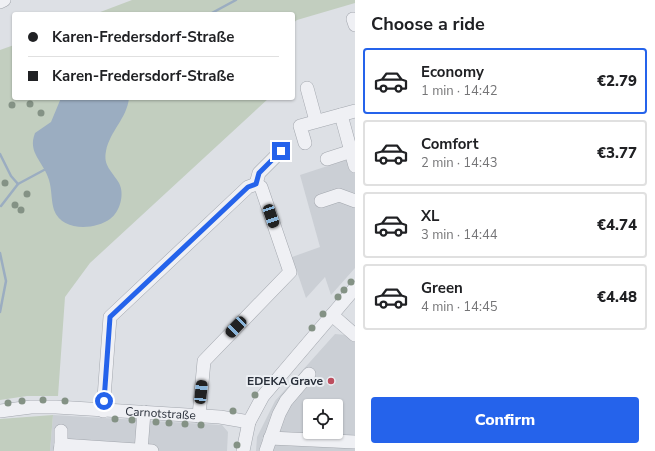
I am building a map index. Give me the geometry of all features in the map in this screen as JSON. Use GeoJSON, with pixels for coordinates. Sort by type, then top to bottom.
{"type":"FeatureCollection","features":[{"type":"Feature","properties":{"kind":"street"},"geometry":{"type":"LineString","coordinates":[[0,1],[4,0]]}},
{"type":"Feature","properties":{"kind":"street"},"geometry":{"type":"LineString","coordinates":[[307,88],[316,121]]}},
{"type":"Feature","properties":{"kind":"street"},"geometry":{"type":"LineString","coordinates":[[305,143],[300,126],[355,111]]}},
{"type":"Feature","properties":{"kind":"street"},"geometry":{"type":"LineString","coordinates":[[341,115],[353,151],[355,166]]}},
{"type":"Feature","properties":{"kind":"street"},"geometry":{"type":"LineString","coordinates":[[256,184],[259,173],[281,151]]}},
{"type":"Feature","properties":{"kind":"street"},"geometry":{"type":"LineString","coordinates":[[327,159],[353,151]]}},
{"type":"Feature","properties":{"kind":"street"},"geometry":{"type":"LineString","coordinates":[[104,410],[110,317],[248,187],[256,184]]}},
{"type":"Feature","properties":{"kind":"street"},"geometry":{"type":"LineString","coordinates":[[199,416],[204,361],[290,272],[261,187],[256,184]]}},
{"type":"Feature","properties":{"kind":"street"},"geometry":{"type":"LineString","coordinates":[[321,201],[339,195],[355,201]]}},
{"type":"Feature","properties":{"kind":"street"},"geometry":{"type":"LineString","coordinates":[[243,451],[249,422],[269,388],[355,288]]}},
{"type":"Feature","properties":{"kind":"street"},"geometry":{"type":"LineString","coordinates":[[332,315],[355,335]]}},
{"type":"Feature","properties":{"kind":"street"},"geometry":{"type":"LineString","coordinates":[[266,451],[286,401],[309,374]]}},
{"type":"Feature","properties":{"kind":"street","name":"Carnotstraße"},"geometry":{"type":"LineString","coordinates":[[0,411],[45,407],[199,416],[249,422]]}},
{"type":"Feature","properties":{"kind":"street"},"geometry":{"type":"LineString","coordinates":[[61,431],[60,448],[96,447],[145,451],[144,412]]}},
{"type":"Feature","properties":{"kind":"street"},"geometry":{"type":"LineString","coordinates":[[270,438],[355,442]]}},
{"type":"Feature","properties":{"kind":"shaded area"},"geometry":{"type":"Polygon","coordinates":[[[355,157],[355,268],[331,295],[325,277],[306,298],[292,257],[320,247],[300,175],[355,157]]]}},
{"type":"Feature","properties":{"kind":"shaded area"},"geometry":{"type":"Polygon","coordinates":[[[335,334],[347,335],[355,342],[355,451],[256,451],[257,437],[275,401],[335,334]]]}},
{"type":"Feature","properties":{"kind":"shaded area"},"geometry":{"type":"Polygon","coordinates":[[[53,415],[222,425],[228,432],[227,451],[50,451],[53,415]]]}},
{"type":"Feature","properties":{"kind":"green space"},"geometry":{"type":"Polygon","coordinates":[[[132,0],[355,0],[355,3],[295,22],[295,12],[100,12],[132,0]]]}},
{"type":"Feature","properties":{"kind":"green space"},"geometry":{"type":"Polygon","coordinates":[[[12,46],[12,100],[267,100],[90,263],[65,297],[58,396],[27,396],[0,400],[0,50],[12,46]]]}},
{"type":"Feature","properties":{"kind":"green space"},"geometry":{"type":"Polygon","coordinates":[[[53,415],[50,451],[0,451],[0,419],[53,415]]]}},
{"type":"Feature","properties":{"kind":"water"},"geometry":{"type":"Polygon","coordinates":[[[60,100],[129,100],[125,112],[111,137],[106,151],[105,156],[107,165],[119,183],[122,192],[119,207],[114,216],[104,223],[88,227],[71,225],[58,217],[54,210],[49,180],[33,146],[35,133],[51,122],[60,100]]]}},
{"type":"Feature","properties":{"kind":"waterway"},"geometry":{"type":"LineString","coordinates":[[214,12],[236,0]]}},
{"type":"Feature","properties":{"kind":"waterway"},"geometry":{"type":"LineString","coordinates":[[0,154],[11,176],[18,184]]}},
{"type":"Feature","properties":{"kind":"waterway"},"geometry":{"type":"LineString","coordinates":[[1,206],[18,184],[44,170]]}},
{"type":"Feature","properties":{"kind":"waterway"},"geometry":{"type":"LineString","coordinates":[[0,253],[6,281],[0,312]]}},
{"type":"Feature","properties":{"kind":"place","name":"EDEKA Grave"},"geometry":{"type":"Point","coordinates":[331,381]}},
{"type":"Feature","properties":{"kind":"route"},"geometry":{"type":"LineString","coordinates":[[104,401],[110,317],[248,187],[256,184],[259,173],[281,151]]}}]}
